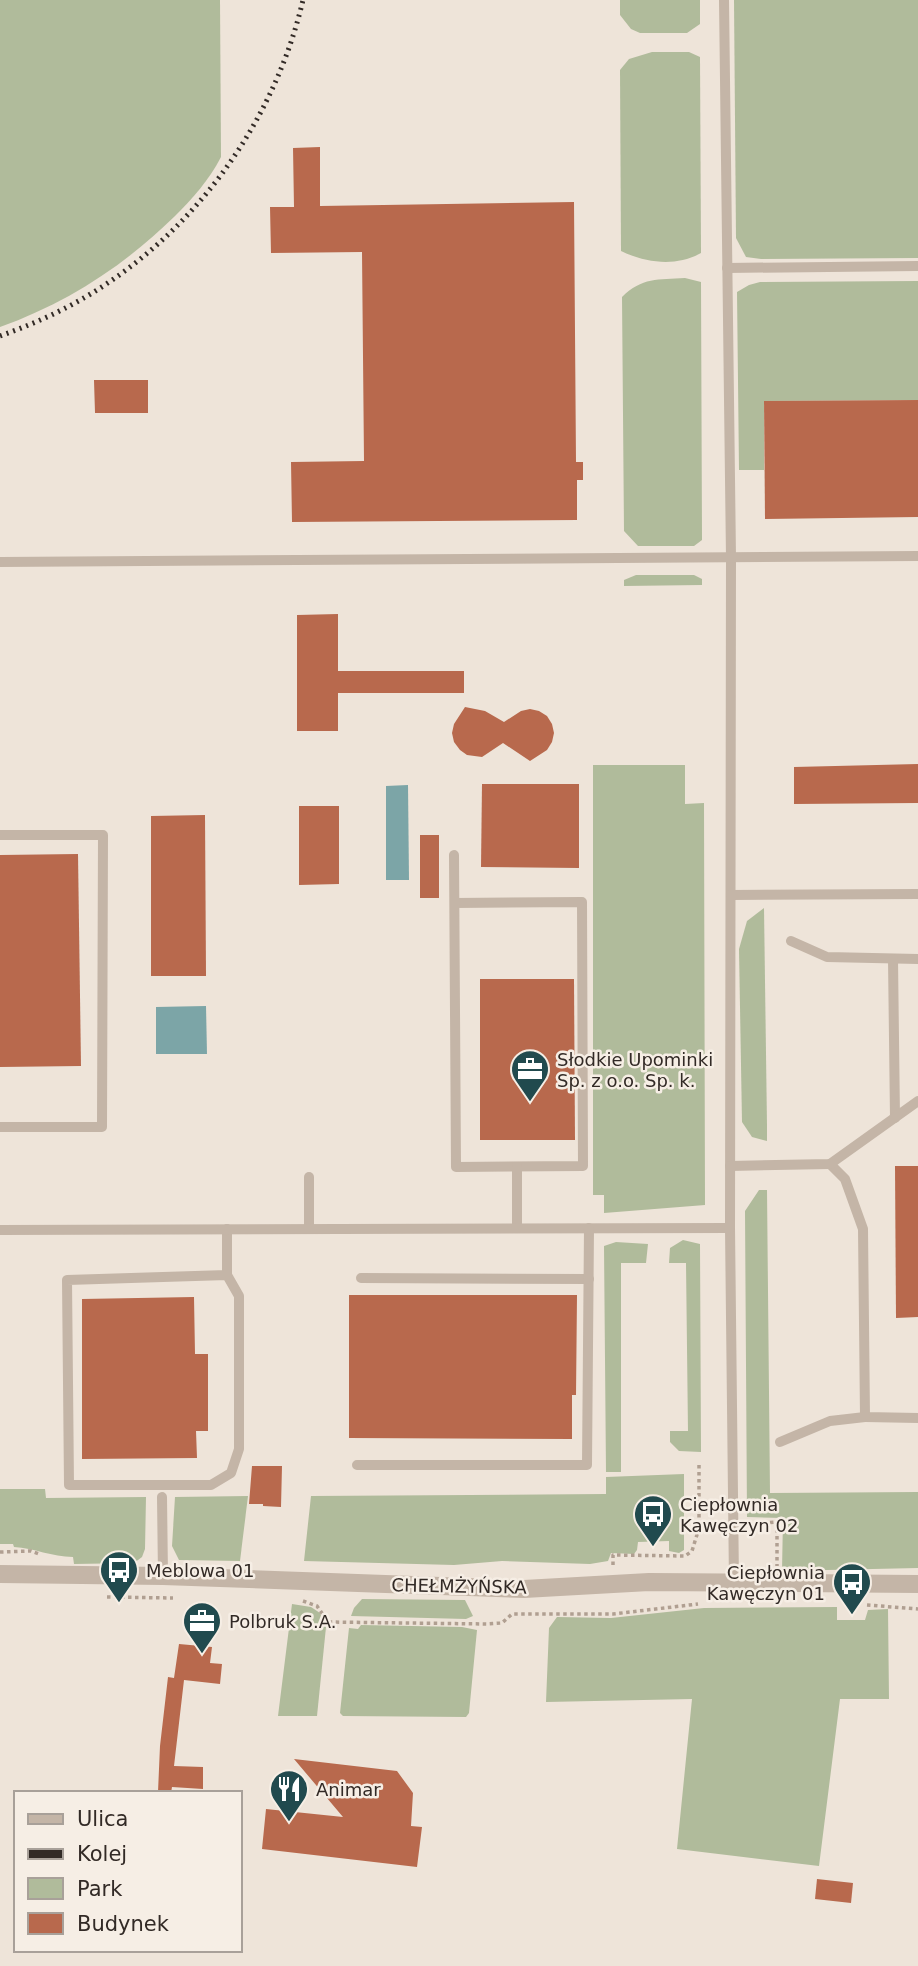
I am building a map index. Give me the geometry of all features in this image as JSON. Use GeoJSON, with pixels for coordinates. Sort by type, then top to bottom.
{"type":"FeatureCollection","features":[{"type":"Feature","properties":{"kind":"street","name":"CHEŁMŻYŃSKA"},"geometry":{"type":"LineString","coordinates":[[0,1574],[163,1576],[524,1589],[649,1582],[918,1584]]}},
{"type":"Feature","properties":{"kind":"lane"},"geometry":{"type":"LineString","coordinates":[[723,0],[731,558],[730,1228],[734,1584]]}},
{"type":"Feature","properties":{"kind":"lane"},"geometry":{"type":"LineString","coordinates":[[727,268],[918,266]]}},
{"type":"Feature","properties":{"kind":"lane"},"geometry":{"type":"LineString","coordinates":[[0,562],[918,556]]}},
{"type":"Feature","properties":{"kind":"lane"},"geometry":{"type":"LineString","coordinates":[[0,835],[103,835],[103,1127],[0,1127]]}},
{"type":"Feature","properties":{"kind":"lane"},"geometry":{"type":"LineString","coordinates":[[454,855],[456,1167],[583,1166],[582,902],[455,903]]}},
{"type":"Feature","properties":{"kind":"lane"},"geometry":{"type":"LineString","coordinates":[[731,895],[918,894]]}},
{"type":"Feature","properties":{"kind":"lane"},"geometry":{"type":"LineString","coordinates":[[791,941],[827,957],[918,959]]}},
{"type":"Feature","properties":{"kind":"lane"},"geometry":{"type":"LineString","coordinates":[[893,959],[895,1118]]}},
{"type":"Feature","properties":{"kind":"lane"},"geometry":{"type":"LineString","coordinates":[[730,1166],[830,1164],[918,1101]]}},
{"type":"Feature","properties":{"kind":"lane"},"geometry":{"type":"LineString","coordinates":[[830,1164],[845,1179],[863,1229],[865,1417]]}},
{"type":"Feature","properties":{"kind":"lane"},"geometry":{"type":"LineString","coordinates":[[517,1167],[517,1228]]}},
{"type":"Feature","properties":{"kind":"lane"},"geometry":{"type":"LineString","coordinates":[[309,1177],[309,1229]]}},
{"type":"Feature","properties":{"kind":"lane"},"geometry":{"type":"LineString","coordinates":[[357,1465],[587,1465],[589,1228]]}},
{"type":"Feature","properties":{"kind":"lane"},"geometry":{"type":"LineString","coordinates":[[0,1230],[730,1228]]}},
{"type":"Feature","properties":{"kind":"lane"},"geometry":{"type":"LineString","coordinates":[[227,1229],[228,1276],[239,1296],[239,1449],[231,1473],[211,1485],[69,1485],[68,1280],[228,1276]]}},
{"type":"Feature","properties":{"kind":"lane"},"geometry":{"type":"LineString","coordinates":[[361,1278],[589,1279]]}},
{"type":"Feature","properties":{"kind":"lane"},"geometry":{"type":"LineString","coordinates":[[780,1441],[830,1421],[865,1417],[918,1418]]}},
{"type":"Feature","properties":{"kind":"lane"},"geometry":{"type":"LineString","coordinates":[[162,1497],[163,1576]]}},
{"type":"Feature","properties":{"kind":"path"},"geometry":{"type":"LineString","coordinates":[[613,1584],[613,1555],[685,1556],[692,1550],[699,1528],[698,1465]]}},
{"type":"Feature","properties":{"kind":"path"},"geometry":{"type":"LineString","coordinates":[[699,1528],[777,1522],[777,1564]]}},
{"type":"Feature","properties":{"kind":"green space"},"geometry":{"type":"Polygon","coordinates":[[[0,0],[220,0],[221,157],[188,202],[136,251],[71,295],[0,327],[0,0]]]}},
{"type":"Feature","properties":{"kind":"green space"},"geometry":{"type":"Polygon","coordinates":[[[620,0],[700,0],[700,24],[687,33],[640,33],[631,29],[620,15],[620,0]]]}},
{"type":"Feature","properties":{"kind":"green space"},"geometry":{"type":"Polygon","coordinates":[[[734,0],[918,0],[918,258],[746,257],[736,238],[734,0]]]}},
{"type":"Feature","properties":{"kind":"green space"},"geometry":{"type":"Polygon","coordinates":[[[652,52],[689,52],[700,57],[701,253],[671,262],[651,261],[621,251],[620,70],[629,59],[652,52]]]}},
{"type":"Feature","properties":{"kind":"green space"},"geometry":{"type":"Polygon","coordinates":[[[685,278],[701,282],[702,540],[694,546],[638,546],[624,531],[622,297],[644,283],[685,278]]]}},
{"type":"Feature","properties":{"kind":"green space"},"geometry":{"type":"Polygon","coordinates":[[[918,281],[918,400],[764,401],[764,470],[739,470],[737,292],[760,282],[918,281]]]}},
{"type":"Feature","properties":{"kind":"green space"},"geometry":{"type":"Polygon","coordinates":[[[636,575],[694,575],[702,579],[702,585],[624,586],[624,580],[636,575]]]}},
{"type":"Feature","properties":{"kind":"green space"},"geometry":{"type":"Polygon","coordinates":[[[593,765],[685,765],[685,804],[704,803],[705,1205],[604,1213],[604,1195],[593,1195],[593,765]]]}},
{"type":"Feature","properties":{"kind":"green space"},"geometry":{"type":"Polygon","coordinates":[[[764,908],[767,1141],[752,1137],[742,1122],[739,949],[747,921],[764,908]]]}},
{"type":"Feature","properties":{"kind":"green space"},"geometry":{"type":"Polygon","coordinates":[[[759,1190],[767,1190],[770,1493],[918,1492],[918,1568],[782,1571],[783,1518],[747,1517],[745,1211],[759,1190]]]}},
{"type":"Feature","properties":{"kind":"green space"},"geometry":{"type":"Polygon","coordinates":[[[683,1240],[700,1244],[701,1452],[679,1451],[670,1442],[670,1431],[688,1431],[686,1263],[669,1263],[670,1248],[683,1240]]]}},
{"type":"Feature","properties":{"kind":"green space"},"geometry":{"type":"Polygon","coordinates":[[[616,1242],[648,1244],[646,1263],[621,1263],[621,1472],[606,1472],[604,1246],[616,1242]]]}},
{"type":"Feature","properties":{"kind":"green space"},"geometry":{"type":"Polygon","coordinates":[[[684,1474],[684,1550],[679,1553],[669,1551],[669,1541],[638,1542],[634,1554],[611,1553],[608,1561],[590,1564],[502,1561],[454,1565],[304,1561],[311,1496],[606,1494],[606,1477],[684,1474]]]}},
{"type":"Feature","properties":{"kind":"green space"},"geometry":{"type":"Polygon","coordinates":[[[0,1489],[45,1489],[46,1498],[146,1497],[145,1549],[142,1557],[134,1563],[74,1564],[73,1557],[14,1547],[13,1544],[0,1544],[0,1489]]]}},
{"type":"Feature","properties":{"kind":"green space"},"geometry":{"type":"Polygon","coordinates":[[[248,1496],[240,1561],[179,1560],[172,1546],[175,1497],[248,1496]]]}},
{"type":"Feature","properties":{"kind":"green space"},"geometry":{"type":"Polygon","coordinates":[[[362,1599],[465,1600],[473,1616],[466,1619],[351,1616],[362,1599]]]}},
{"type":"Feature","properties":{"kind":"green space"},"geometry":{"type":"Polygon","coordinates":[[[292,1604],[311,1607],[320,1613],[326,1627],[317,1716],[278,1716],[292,1604]]]}},
{"type":"Feature","properties":{"kind":"green space"},"geometry":{"type":"Polygon","coordinates":[[[837,1607],[837,1620],[865,1620],[868,1610],[888,1609],[889,1699],[840,1699],[819,1866],[677,1849],[692,1699],[546,1702],[549,1628],[557,1617],[611,1618],[704,1608],[837,1607]]]}},
{"type":"Feature","properties":{"kind":"green space"},"geometry":{"type":"Polygon","coordinates":[[[361,1625],[462,1627],[477,1630],[469,1713],[466,1717],[343,1716],[340,1713],[349,1628],[358,1629],[361,1625]]]}},
{"type":"Feature","properties":{"kind":"water"},"geometry":{"type":"Polygon","coordinates":[[[408,785],[409,880],[386,880],[386,786],[408,785]]]}},
{"type":"Feature","properties":{"kind":"water"},"geometry":{"type":"Polygon","coordinates":[[[206,1006],[207,1054],[156,1054],[156,1007],[206,1006]]]}},
{"type":"Feature","properties":{"kind":"building"},"geometry":{"type":"Polygon","coordinates":[[[320,147],[320,206],[574,202],[576,462],[583,462],[583,480],[577,480],[577,520],[292,522],[291,462],[364,461],[362,252],[271,253],[270,207],[294,207],[293,148],[320,147]]]}},
{"type":"Feature","properties":{"kind":"building"},"geometry":{"type":"Polygon","coordinates":[[[94,380],[148,380],[148,413],[95,413],[94,380]]]}},
{"type":"Feature","properties":{"kind":"building"},"geometry":{"type":"Polygon","coordinates":[[[918,400],[918,517],[765,519],[764,401],[918,400]]]}},
{"type":"Feature","properties":{"kind":"building"},"geometry":{"type":"Polygon","coordinates":[[[338,614],[338,671],[464,671],[464,693],[338,693],[338,731],[297,731],[297,615],[338,614]]]}},
{"type":"Feature","properties":{"kind":"building"},"geometry":{"type":"Polygon","coordinates":[[[465,707],[485,711],[504,722],[521,711],[539,711],[547,716],[552,724],[552,742],[547,750],[530,761],[503,743],[482,757],[467,755],[454,742],[452,733],[454,724],[465,707]]]}},
{"type":"Feature","properties":{"kind":"building"},"geometry":{"type":"Polygon","coordinates":[[[918,764],[918,803],[794,804],[794,767],[918,764]]]}},
{"type":"Feature","properties":{"kind":"building"},"geometry":{"type":"Polygon","coordinates":[[[482,784],[579,784],[579,868],[481,867],[482,784]]]}},
{"type":"Feature","properties":{"kind":"building"},"geometry":{"type":"Polygon","coordinates":[[[299,806],[339,806],[339,884],[299,885],[299,806]]]}},
{"type":"Feature","properties":{"kind":"building"},"geometry":{"type":"Polygon","coordinates":[[[205,815],[206,976],[151,976],[151,816],[205,815]]]}},
{"type":"Feature","properties":{"kind":"building"},"geometry":{"type":"Polygon","coordinates":[[[420,835],[439,835],[439,898],[420,898],[420,835]]]}},
{"type":"Feature","properties":{"kind":"building"},"geometry":{"type":"Polygon","coordinates":[[[78,854],[81,1066],[0,1067],[0,855],[78,854]]]}},
{"type":"Feature","properties":{"kind":"building"},"geometry":{"type":"Polygon","coordinates":[[[480,979],[574,979],[575,1140],[480,1140],[480,979]]]}},
{"type":"Feature","properties":{"kind":"building"},"geometry":{"type":"Polygon","coordinates":[[[895,1166],[918,1166],[918,1317],[896,1318],[895,1166]]]}},
{"type":"Feature","properties":{"kind":"building"},"geometry":{"type":"Polygon","coordinates":[[[349,1295],[577,1295],[576,1395],[572,1395],[572,1439],[349,1438],[349,1295]]]}},
{"type":"Feature","properties":{"kind":"building"},"geometry":{"type":"Polygon","coordinates":[[[194,1297],[195,1354],[208,1354],[208,1431],[196,1431],[197,1458],[82,1459],[82,1299],[194,1297]]]}},
{"type":"Feature","properties":{"kind":"building"},"geometry":{"type":"Polygon","coordinates":[[[252,1466],[282,1466],[281,1507],[249,1504],[252,1466]]]}},
{"type":"Feature","properties":{"kind":"building"},"geometry":{"type":"Polygon","coordinates":[[[179,1644],[212,1647],[210,1663],[222,1664],[220,1684],[184,1680],[174,1766],[203,1767],[203,1789],[172,1787],[171,1791],[158,1791],[168,1677],[174,1678],[179,1644]]]}},
{"type":"Feature","properties":{"kind":"building"},"geometry":{"type":"Polygon","coordinates":[[[294,1759],[397,1771],[413,1793],[411,1826],[422,1827],[417,1867],[262,1849],[266,1809],[343,1817],[294,1759]]]}},
{"type":"Feature","properties":{"kind":"building"},"geometry":{"type":"Polygon","coordinates":[[[817,1879],[853,1883],[851,1903],[815,1899],[817,1879]]]}},
{"type":"Feature","properties":{"kind":"railway"},"geometry":{"type":"LineString","coordinates":[[0,336],[62,310],[122,273],[159,243],[193,209],[223,172],[272,90],[290,46],[303,0]]}},
{"type":"Feature","properties":{"kind":"place","name":"Słodkie Upominki Sp. z o.o. Sp. k."},"geometry":{"type":"Point","coordinates":[530,1103]}},
{"type":"Feature","properties":{"kind":"place","name":"Ciepłownia Kawęczyn 02"},"geometry":{"type":"Point","coordinates":[653,1548]}},
{"type":"Feature","properties":{"kind":"place","name":"Meblowa 01"},"geometry":{"type":"Point","coordinates":[119,1604]}},
{"type":"Feature","properties":{"kind":"place","name":"Ciepłownia Kawęczyn 01"},"geometry":{"type":"Point","coordinates":[852,1616]}},
{"type":"Feature","properties":{"kind":"place","name":"Polbruk S.A."},"geometry":{"type":"Point","coordinates":[202,1655]}},
{"type":"Feature","properties":{"kind":"place","name":"Animar"},"geometry":{"type":"Point","coordinates":[289,1823]}}]}
